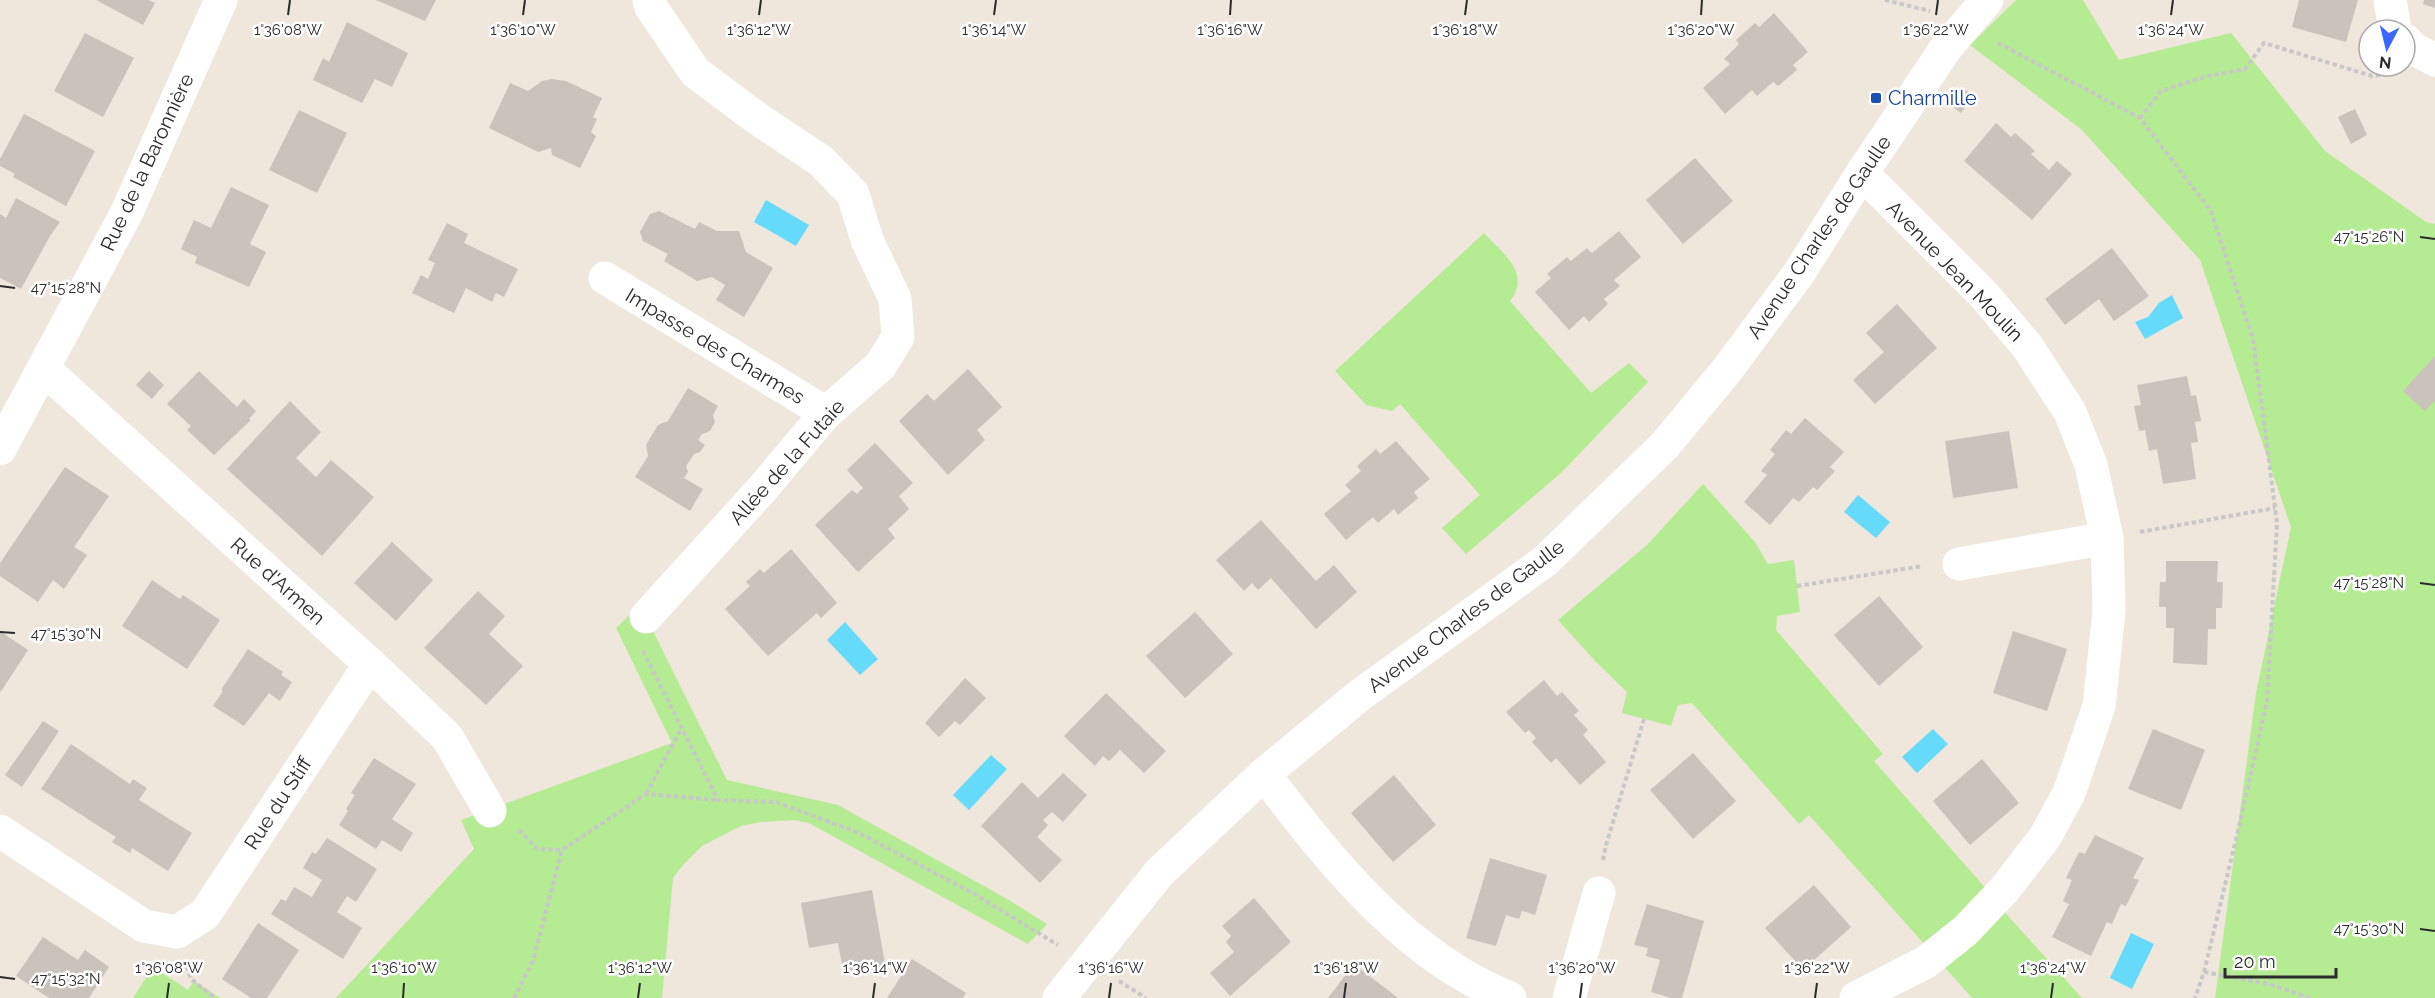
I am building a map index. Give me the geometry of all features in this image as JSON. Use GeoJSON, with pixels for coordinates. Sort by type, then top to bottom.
{"type":"FeatureCollection","features":[{"type":"Feature","properties":{"kind":"street","name":"Rue de la Baronnière"},"geometry":{"type":"LineString","coordinates":[[0,449],[127,212],[221,0]]}},
{"type":"Feature","properties":{"kind":"street","name":"Allée de la Futaie"},"geometry":{"type":"LineString","coordinates":[[646,617],[763,488],[826,413],[880,366],[898,337],[895,299],[867,240],[853,194],[821,161],[758,119],[695,72],[651,7],[649,0]]}},
{"type":"Feature","properties":{"kind":"street"},"geometry":{"type":"LineString","coordinates":[[2390,0],[2393,18]]}},
{"type":"Feature","properties":{"kind":"street","name":"Avenue Charles de Gaulle"},"geometry":{"type":"LineString","coordinates":[[1059,998],[1159,873],[1264,774],[1360,695],[1545,561],[1665,446],[1799,273],[1862,173],[1946,48],[1978,11]]}},
{"type":"Feature","properties":{"kind":"street"},"geometry":{"type":"LineString","coordinates":[[2417,51],[2435,60]]}},
{"type":"Feature","properties":{"kind":"street","name":"Avenue Jean Moulin"},"geometry":{"type":"LineString","coordinates":[[1856,998],[1926,962],[1965,930],[2004,890],[2045,837],[2069,793],[2099,706],[2109,611],[2107,538],[2091,465],[2070,412],[2027,346],[1950,259],[1862,173]]}},
{"type":"Feature","properties":{"kind":"street","name":"Impasse des Charmes"},"geometry":{"type":"LineString","coordinates":[[605,278],[826,413]]}},
{"type":"Feature","properties":{"kind":"street","name":"Rue d'Armen"},"geometry":{"type":"LineString","coordinates":[[44,369],[447,737],[490,811]]}},
{"type":"Feature","properties":{"kind":"street"},"geometry":{"type":"LineString","coordinates":[[1959,564],[2107,538]]}},
{"type":"Feature","properties":{"kind":"street","name":"Rue du Stiff"},"geometry":{"type":"LineString","coordinates":[[177,932],[205,914],[369,664]]}},
{"type":"Feature","properties":{"kind":"street"},"geometry":{"type":"LineString","coordinates":[[1264,774],[1301,824],[1370,899],[1407,934],[1446,964],[1510,998]]}},
{"type":"Feature","properties":{"kind":"street"},"geometry":{"type":"LineString","coordinates":[[0,831],[144,926],[177,932]]}},
{"type":"Feature","properties":{"kind":"street"},"geometry":{"type":"LineString","coordinates":[[1569,998],[1599,893]]}},
{"type":"Feature","properties":{"kind":"path"},"geometry":{"type":"LineString","coordinates":[[1978,11],[2000,44],[2140,118],[2211,211],[2253,339],[2277,523],[2266,701],[2204,972],[2195,998]]}},
{"type":"Feature","properties":{"kind":"path"},"geometry":{"type":"LineString","coordinates":[[2140,118],[2161,91],[2204,77],[2245,69],[2264,44],[2357,72]]}},
{"type":"Feature","properties":{"kind":"path"},"geometry":{"type":"LineString","coordinates":[[2107,538],[2275,508]]}},
{"type":"Feature","properties":{"kind":"path"},"geometry":{"type":"LineString","coordinates":[[1797,586],[1928,566],[1959,564]]}},
{"type":"Feature","properties":{"kind":"path"},"geometry":{"type":"LineString","coordinates":[[646,617],[638,641],[718,800]]}},
{"type":"Feature","properties":{"kind":"path"},"geometry":{"type":"LineString","coordinates":[[1599,893],[1605,845],[1644,719]]}},
{"type":"Feature","properties":{"kind":"path"},"geometry":{"type":"LineString","coordinates":[[490,811],[513,824],[537,849],[562,850],[646,794],[681,729]]}},
{"type":"Feature","properties":{"kind":"path"},"geometry":{"type":"LineString","coordinates":[[646,794],[776,802],[859,833],[971,892],[1088,962]]}},
{"type":"Feature","properties":{"kind":"path"},"geometry":{"type":"LineString","coordinates":[[514,998],[533,961],[562,850]]}},
{"type":"Feature","properties":{"kind":"path"},"geometry":{"type":"LineString","coordinates":[[177,932],[191,979],[215,998]]}},
{"type":"Feature","properties":{"kind":"path"},"geometry":{"type":"LineString","coordinates":[[2204,972],[2269,984],[2310,998]]}},
{"type":"Feature","properties":{"kind":"green space"},"geometry":{"type":"Polygon","coordinates":[[[2016,0],[2083,0],[2119,60],[2231,33],[2325,151],[2426,222],[2435,224],[2435,998],[2215,998],[2256,693],[2291,527],[2200,260],[2081,129],[1970,45],[2016,0]]]}},
{"type":"Feature","properties":{"kind":"green space"},"geometry":{"type":"Polygon","coordinates":[[[1484,233],[1506,256],[1516,272],[1518,281],[1516,291],[1510,301],[1591,393],[1629,363],[1648,382],[1561,473],[1466,554],[1442,528],[1480,495],[1400,404],[1392,411],[1366,405],[1335,371],[1484,233]]]}},
{"type":"Feature","properties":{"kind":"green space"},"geometry":{"type":"Polygon","coordinates":[[[1703,484],[1755,542],[1768,564],[1794,560],[1800,612],[1777,616],[1776,630],[1883,754],[1874,761],[1988,891],[1927,947],[1809,815],[1799,824],[1692,703],[1678,705],[1671,726],[1622,713],[1627,692],[1558,620],[1647,545],[1703,484]]]}},
{"type":"Feature","properties":{"kind":"green space"},"geometry":{"type":"Polygon","coordinates":[[[640,605],[727,780],[838,805],[1009,900],[1047,924],[1028,944],[809,823],[793,820],[761,822],[741,826],[702,846],[673,878],[662,998],[336,998],[474,849],[461,820],[672,743],[616,628],[640,605]]]}},
{"type":"Feature","properties":{"kind":"green space"},"geometry":{"type":"Polygon","coordinates":[[[2000,907],[2082,998],[1972,998],[1940,962],[2000,907]]]}},
{"type":"Feature","properties":{"kind":"green space"},"geometry":{"type":"Polygon","coordinates":[[[153,967],[188,990],[194,981],[220,998],[133,998],[153,967]]]}},
{"type":"Feature","properties":{"kind":"water"},"geometry":{"type":"Polygon","coordinates":[[[766,200],[809,225],[796,246],[754,222],[766,200]]]}},
{"type":"Feature","properties":{"kind":"water"},"geometry":{"type":"Polygon","coordinates":[[[2172,295],[2183,318],[2145,339],[2135,322],[2148,317],[2159,303],[2172,295]]]}},
{"type":"Feature","properties":{"kind":"water"},"geometry":{"type":"Polygon","coordinates":[[[1858,495],[1890,522],[1876,538],[1844,512],[1858,495]]]}},
{"type":"Feature","properties":{"kind":"water"},"geometry":{"type":"Polygon","coordinates":[[[845,622],[878,659],[860,675],[827,640],[845,622]]]}},
{"type":"Feature","properties":{"kind":"water"},"geometry":{"type":"Polygon","coordinates":[[[1933,729],[1948,744],[1917,773],[1902,757],[1933,729]]]}},
{"type":"Feature","properties":{"kind":"water"},"geometry":{"type":"Polygon","coordinates":[[[991,755],[1007,769],[969,810],[953,795],[991,755]]]}},
{"type":"Feature","properties":{"kind":"water"},"geometry":{"type":"Polygon","coordinates":[[[2131,933],[2154,944],[2132,989],[2110,978],[2131,933]]]}},
{"type":"Feature","properties":{"kind":"building"},"geometry":{"type":"Polygon","coordinates":[[[96,0],[149,0],[155,3],[143,25],[96,0]]]}},
{"type":"Feature","properties":{"kind":"building"},"geometry":{"type":"Polygon","coordinates":[[[376,0],[436,0],[425,21],[376,0]]]}},
{"type":"Feature","properties":{"kind":"building"},"geometry":{"type":"Polygon","coordinates":[[[2299,0],[2358,0],[2346,42],[2292,27],[2299,0]]]}},
{"type":"Feature","properties":{"kind":"building"},"geometry":{"type":"Polygon","coordinates":[[[2424,0],[2435,0],[2435,8],[2423,4],[2424,0]]]}},
{"type":"Feature","properties":{"kind":"building"},"geometry":{"type":"Polygon","coordinates":[[[1774,13],[1808,52],[1793,65],[1797,70],[1778,86],[1773,82],[1757,96],[1752,90],[1725,114],[1703,88],[1730,64],[1724,59],[1739,44],[1736,40],[1755,23],[1759,27],[1774,13]]]}},
{"type":"Feature","properties":{"kind":"building"},"geometry":{"type":"Polygon","coordinates":[[[347,22],[408,53],[392,87],[375,79],[362,103],[313,80],[323,58],[329,62],[347,22]]]}},
{"type":"Feature","properties":{"kind":"building"},"geometry":{"type":"Polygon","coordinates":[[[85,33],[134,58],[103,117],[54,91],[85,33]]]}},
{"type":"Feature","properties":{"kind":"building"},"geometry":{"type":"Polygon","coordinates":[[[552,79],[566,81],[602,98],[593,117],[597,119],[591,132],[596,136],[580,168],[552,155],[551,148],[538,152],[489,128],[510,83],[528,91],[542,81],[552,79]]]}},
{"type":"Feature","properties":{"kind":"building"},"geometry":{"type":"Polygon","coordinates":[[[1966,90],[1973,96],[1961,113],[1953,107],[1966,90]]]}},
{"type":"Feature","properties":{"kind":"building"},"geometry":{"type":"Polygon","coordinates":[[[2355,109],[2367,135],[2351,144],[2338,117],[2355,109]]]}},
{"type":"Feature","properties":{"kind":"building"},"geometry":{"type":"Polygon","coordinates":[[[299,110],[347,133],[317,193],[269,170],[299,110]]]}},
{"type":"Feature","properties":{"kind":"building"},"geometry":{"type":"Polygon","coordinates":[[[24,114],[95,151],[66,206],[13,177],[15,174],[0,166],[0,159],[24,114]]]}},
{"type":"Feature","properties":{"kind":"building"},"geometry":{"type":"Polygon","coordinates":[[[1996,123],[2011,137],[2015,133],[2035,151],[2031,154],[2049,170],[2057,161],[2072,174],[2032,220],[1964,161],[1996,123]]]}},
{"type":"Feature","properties":{"kind":"building"},"geometry":{"type":"Polygon","coordinates":[[[1695,158],[1733,201],[1683,244],[1646,200],[1695,158]]]}},
{"type":"Feature","properties":{"kind":"building"},"geometry":{"type":"Polygon","coordinates":[[[231,187],[269,205],[250,244],[266,252],[249,287],[195,263],[197,257],[181,249],[194,220],[211,228],[231,187]]]}},
{"type":"Feature","properties":{"kind":"building"},"geometry":{"type":"Polygon","coordinates":[[[16,198],[60,222],[21,289],[0,278],[0,214],[6,218],[16,198]]]}},
{"type":"Feature","properties":{"kind":"building"},"geometry":{"type":"Polygon","coordinates":[[[659,211],[695,229],[699,222],[717,231],[739,231],[746,252],[773,268],[744,317],[716,300],[725,285],[712,277],[697,281],[664,261],[668,254],[643,241],[640,232],[650,214],[659,211]]]}},
{"type":"Feature","properties":{"kind":"building"},"geometry":{"type":"Polygon","coordinates":[[[447,223],[468,234],[464,243],[518,269],[504,297],[496,293],[492,302],[466,288],[454,313],[412,293],[421,275],[428,279],[435,263],[428,260],[447,223]]]}},
{"type":"Feature","properties":{"kind":"building"},"geometry":{"type":"Polygon","coordinates":[[[1619,231],[1641,257],[1614,280],[1620,286],[1604,299],[1608,304],[1589,322],[1584,316],[1569,330],[1535,292],[1551,278],[1547,274],[1567,257],[1571,261],[1587,248],[1592,253],[1619,231]]]}},
{"type":"Feature","properties":{"kind":"building"},"geometry":{"type":"Polygon","coordinates":[[[2112,248],[2149,296],[2114,321],[2099,299],[2065,325],[2045,299],[2112,248]]]}},
{"type":"Feature","properties":{"kind":"building"},"geometry":{"type":"Polygon","coordinates":[[[1897,304],[1937,348],[1875,404],[1853,380],[1884,352],[1866,333],[1897,304]]]}},
{"type":"Feature","properties":{"kind":"building"},"geometry":{"type":"Polygon","coordinates":[[[2435,356],[2435,401],[2425,411],[2403,391],[2435,356]]]}},
{"type":"Feature","properties":{"kind":"building"},"geometry":{"type":"Polygon","coordinates":[[[968,369],[1002,407],[977,430],[985,440],[948,475],[899,421],[927,394],[934,401],[968,369]]]}},
{"type":"Feature","properties":{"kind":"building"},"geometry":{"type":"Polygon","coordinates":[[[149,371],[164,385],[152,399],[136,385],[149,371]]]}},
{"type":"Feature","properties":{"kind":"building"},"geometry":{"type":"Polygon","coordinates":[[[199,371],[237,407],[244,399],[256,411],[249,419],[251,420],[214,455],[187,430],[191,426],[167,404],[199,371]]]}},
{"type":"Feature","properties":{"kind":"building"},"geometry":{"type":"Polygon","coordinates":[[[2187,376],[2191,396],[2196,395],[2201,421],[2195,422],[2198,442],[2191,443],[2196,479],[2163,484],[2157,449],[2149,451],[2145,430],[2139,431],[2134,406],[2141,405],[2137,385],[2187,376]]]}},
{"type":"Feature","properties":{"kind":"building"},"geometry":{"type":"Polygon","coordinates":[[[688,388],[718,406],[713,415],[715,422],[710,431],[702,434],[698,440],[705,445],[700,452],[694,454],[686,466],[688,472],[684,478],[703,489],[690,511],[635,477],[648,456],[646,445],[658,425],[668,421],[688,388]]]}},
{"type":"Feature","properties":{"kind":"building"},"geometry":{"type":"Polygon","coordinates":[[[290,401],[321,432],[296,458],[316,477],[331,460],[374,497],[322,556],[227,469],[290,401]]]}},
{"type":"Feature","properties":{"kind":"building"},"geometry":{"type":"Polygon","coordinates":[[[1805,418],[1844,452],[1830,467],[1835,471],[1817,490],[1813,487],[1799,502],[1793,498],[1770,525],[1744,502],[1767,475],[1761,471],[1775,454],[1770,450],[1786,430],[1791,434],[1805,418]]]}},
{"type":"Feature","properties":{"kind":"building"},"geometry":{"type":"Polygon","coordinates":[[[2009,431],[2018,488],[1953,498],[1945,441],[2009,431]]]}},
{"type":"Feature","properties":{"kind":"building"},"geometry":{"type":"Polygon","coordinates":[[[1396,441],[1430,479],[1414,492],[1418,498],[1398,515],[1394,509],[1378,523],[1373,517],[1346,540],[1324,514],[1351,491],[1345,485],[1361,471],[1357,466],[1376,449],[1380,454],[1396,441]]]}},
{"type":"Feature","properties":{"kind":"building"},"geometry":{"type":"Polygon","coordinates":[[[875,443],[913,483],[899,496],[909,509],[888,529],[895,538],[858,572],[815,525],[852,490],[857,494],[863,488],[847,470],[875,443]]]}},
{"type":"Feature","properties":{"kind":"building"},"geometry":{"type":"Polygon","coordinates":[[[65,467],[109,496],[74,547],[87,555],[64,589],[53,580],[38,602],[0,576],[0,563],[65,467]]]}},
{"type":"Feature","properties":{"kind":"building"},"geometry":{"type":"Polygon","coordinates":[[[1261,520],[1316,581],[1334,565],[1357,592],[1316,629],[1271,578],[1258,590],[1252,583],[1244,591],[1216,560],[1261,520]]]}},
{"type":"Feature","properties":{"kind":"building"},"geometry":{"type":"Polygon","coordinates":[[[392,542],[433,580],[396,621],[354,583],[392,542]]]}},
{"type":"Feature","properties":{"kind":"building"},"geometry":{"type":"Polygon","coordinates":[[[791,549],[837,603],[821,618],[817,613],[768,656],[725,609],[750,586],[746,582],[760,569],[764,573],[791,549]]]}},
{"type":"Feature","properties":{"kind":"building"},"geometry":{"type":"Polygon","coordinates":[[[2166,561],[2218,561],[2217,582],[2223,582],[2222,608],[2216,608],[2216,629],[2208,629],[2207,665],[2173,663],[2174,628],[2166,628],[2166,607],[2159,607],[2160,582],[2166,582],[2166,561]]]}},
{"type":"Feature","properties":{"kind":"building"},"geometry":{"type":"Polygon","coordinates":[[[152,580],[180,599],[183,595],[220,620],[187,669],[122,626],[152,580]]]}},
{"type":"Feature","properties":{"kind":"building"},"geometry":{"type":"Polygon","coordinates":[[[478,591],[505,616],[489,634],[523,666],[486,705],[424,648],[478,591]]]}},
{"type":"Feature","properties":{"kind":"building"},"geometry":{"type":"Polygon","coordinates":[[[1879,596],[1923,647],[1879,686],[1834,635],[1879,596]]]}},
{"type":"Feature","properties":{"kind":"building"},"geometry":{"type":"Polygon","coordinates":[[[1195,612],[1233,654],[1185,698],[1146,656],[1195,612]]]}},
{"type":"Feature","properties":{"kind":"building"},"geometry":{"type":"Polygon","coordinates":[[[0,631],[28,650],[0,693],[0,631]]]}},
{"type":"Feature","properties":{"kind":"building"},"geometry":{"type":"Polygon","coordinates":[[[2013,631],[2067,649],[2047,711],[1993,693],[2013,631]]]}},
{"type":"Feature","properties":{"kind":"building"},"geometry":{"type":"Polygon","coordinates":[[[248,649],[283,672],[281,675],[292,682],[280,701],[269,693],[244,726],[213,706],[248,649]]]}},
{"type":"Feature","properties":{"kind":"building"},"geometry":{"type":"Polygon","coordinates":[[[965,678],[986,698],[960,725],[955,721],[939,737],[925,723],[965,678]]]}},
{"type":"Feature","properties":{"kind":"building"},"geometry":{"type":"Polygon","coordinates":[[[1544,680],[1557,696],[1562,692],[1579,711],[1574,715],[1588,730],[1583,735],[1606,762],[1580,785],[1556,758],[1551,763],[1532,742],[1536,738],[1529,730],[1525,733],[1506,712],[1544,680]]]}},
{"type":"Feature","properties":{"kind":"building"},"geometry":{"type":"Polygon","coordinates":[[[1106,693],[1166,751],[1144,773],[1120,750],[1109,761],[1103,756],[1095,766],[1064,736],[1106,693]]]}},
{"type":"Feature","properties":{"kind":"building"},"geometry":{"type":"Polygon","coordinates":[[[43,721],[59,731],[22,787],[5,775],[43,721]]]}},
{"type":"Feature","properties":{"kind":"building"},"geometry":{"type":"Polygon","coordinates":[[[2153,729],[2205,750],[2181,810],[2128,789],[2153,729]]]}},
{"type":"Feature","properties":{"kind":"building"},"geometry":{"type":"Polygon","coordinates":[[[71,744],[130,784],[133,779],[147,788],[139,800],[192,833],[168,871],[132,848],[130,853],[112,842],[116,837],[41,789],[71,744]]]}},
{"type":"Feature","properties":{"kind":"building"},"geometry":{"type":"Polygon","coordinates":[[[1693,753],[1736,801],[1693,839],[1650,790],[1693,753]]]}},
{"type":"Feature","properties":{"kind":"building"},"geometry":{"type":"Polygon","coordinates":[[[374,758],[416,784],[392,819],[413,833],[401,852],[382,840],[376,849],[339,825],[355,795],[351,793],[374,758]]]}},
{"type":"Feature","properties":{"kind":"building"},"geometry":{"type":"Polygon","coordinates":[[[1982,759],[2019,803],[1970,845],[1933,801],[1982,759]]]}},
{"type":"Feature","properties":{"kind":"building"},"geometry":{"type":"Polygon","coordinates":[[[1063,773],[1087,795],[1063,822],[1052,812],[1043,820],[1048,825],[1037,837],[1062,860],[1040,883],[981,826],[1022,782],[1038,798],[1063,773]]]}},
{"type":"Feature","properties":{"kind":"building"},"geometry":{"type":"Polygon","coordinates":[[[1394,775],[1436,825],[1393,862],[1351,813],[1394,775]]]}},
{"type":"Feature","properties":{"kind":"building"},"geometry":{"type":"Polygon","coordinates":[[[2095,835],[2144,858],[2133,878],[2139,880],[2126,906],[2121,904],[2112,924],[2107,922],[2091,956],[2052,937],[2069,904],[2063,901],[2072,880],[2066,878],[2079,852],[2085,854],[2095,835]]]}},
{"type":"Feature","properties":{"kind":"building"},"geometry":{"type":"Polygon","coordinates":[[[327,838],[377,869],[356,902],[347,896],[337,912],[362,928],[343,959],[271,914],[281,899],[286,901],[294,887],[312,897],[322,880],[303,868],[312,852],[316,854],[327,838]]]}},
{"type":"Feature","properties":{"kind":"building"},"geometry":{"type":"Polygon","coordinates":[[[1490,858],[1547,875],[1535,915],[1522,911],[1519,919],[1506,915],[1496,946],[1466,938],[1490,858]]]}},
{"type":"Feature","properties":{"kind":"building"},"geometry":{"type":"Polygon","coordinates":[[[1814,885],[1851,927],[1803,970],[1765,928],[1814,885]]]}},
{"type":"Feature","properties":{"kind":"building"},"geometry":{"type":"Polygon","coordinates":[[[872,890],[886,969],[844,976],[838,943],[809,948],[801,903],[872,890]]]}},
{"type":"Feature","properties":{"kind":"building"},"geometry":{"type":"Polygon","coordinates":[[[1254,898],[1291,942],[1230,996],[1210,973],[1234,952],[1226,942],[1231,936],[1222,926],[1254,898]]]}},
{"type":"Feature","properties":{"kind":"building"},"geometry":{"type":"Polygon","coordinates":[[[1647,904],[1704,921],[1682,998],[1671,998],[1651,992],[1660,960],[1646,956],[1648,948],[1634,945],[1647,904]]]}},
{"type":"Feature","properties":{"kind":"building"},"geometry":{"type":"Polygon","coordinates":[[[258,923],[299,950],[267,998],[251,998],[222,979],[258,923]]]}},
{"type":"Feature","properties":{"kind":"building"},"geometry":{"type":"Polygon","coordinates":[[[43,937],[78,960],[85,950],[109,967],[89,998],[49,998],[16,976],[43,937]]]}},
{"type":"Feature","properties":{"kind":"building"},"geometry":{"type":"Polygon","coordinates":[[[912,959],[966,993],[963,998],[887,998],[912,959]]]}},
{"type":"Feature","properties":{"kind":"building"},"geometry":{"type":"Polygon","coordinates":[[[1354,964],[1398,998],[1328,998],[1354,964]]]}},
{"type":"Feature","properties":{"kind":"place","name":"Charmille"},"geometry":{"type":"Point","coordinates":[1876,98]}}]}
